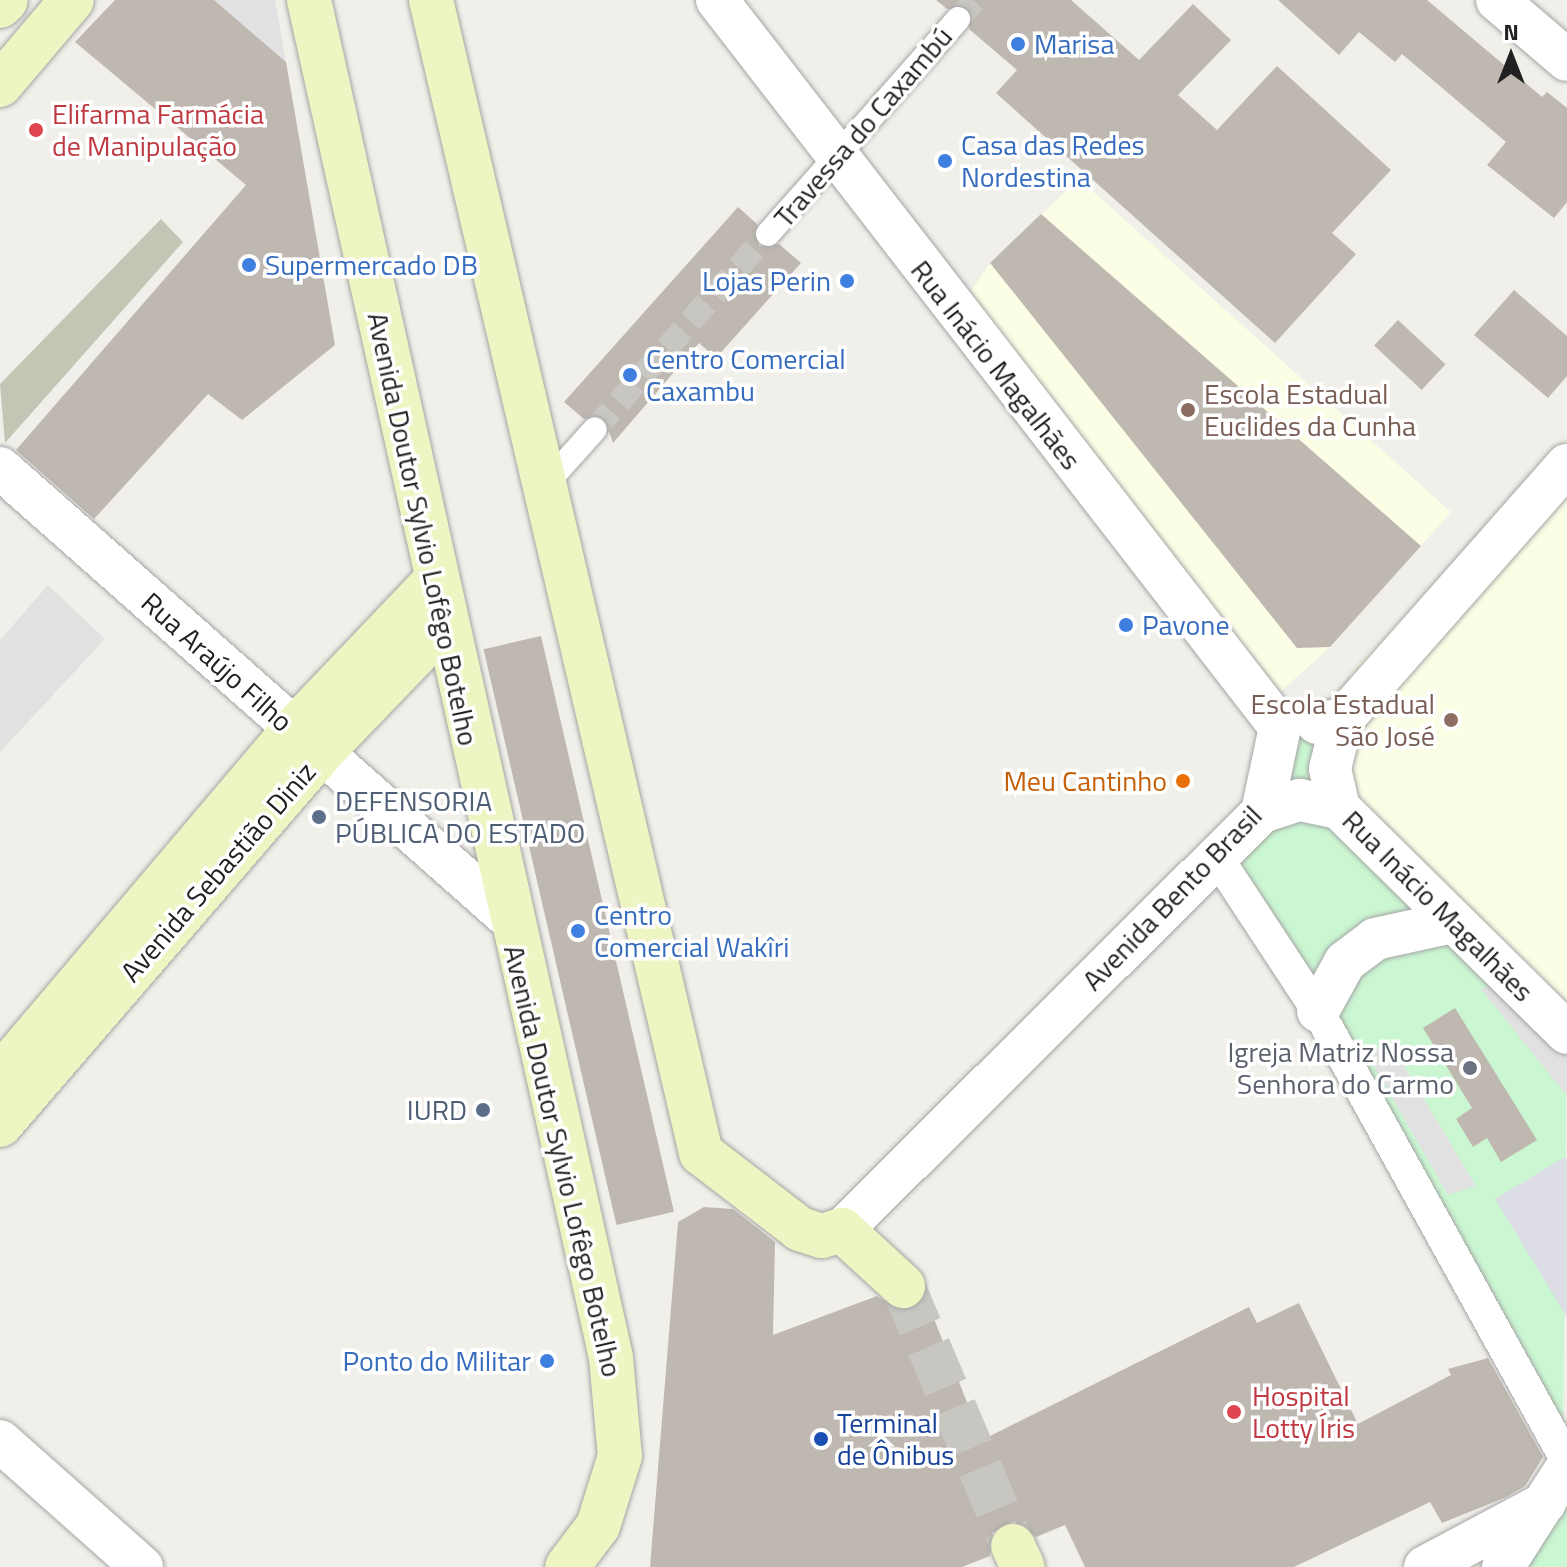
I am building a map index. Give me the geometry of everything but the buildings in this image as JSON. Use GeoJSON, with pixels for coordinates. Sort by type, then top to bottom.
{"type":"FeatureCollection","features":[{"type":"Feature","properties":{"kind":"main road"},"geometry":{"type":"LineString","coordinates":[[0,6],[6,0]]}},
{"type":"Feature","properties":{"kind":"main road"},"geometry":{"type":"LineString","coordinates":[[0,85],[72,0]]}},
{"type":"Feature","properties":{"kind":"main road"},"geometry":{"type":"LineString","coordinates":[[431,0],[701,1153],[800,1229],[822,1236],[842,1230],[903,1286]]}},
{"type":"Feature","properties":{"kind":"main road","name":"Avenida Doutor Sylvio Lofêgo Botelho"},"geometry":{"type":"LineString","coordinates":[[315,7],[434,582],[619,1417],[611,1493],[569,1565]]}},
{"type":"Feature","properties":{"kind":"main road","name":"Avenida Sebastião Diniz"},"geometry":{"type":"LineString","coordinates":[[0,1125],[434,582]]}},
{"type":"Feature","properties":{"kind":"main road","name":"Avenida Sebastião Diniz"},"geometry":{"type":"LineString","coordinates":[[0,1076],[306,743],[444,625]]}},
{"type":"Feature","properties":{"kind":"street","name":"Rua Inácio Magalhães"},"geometry":{"type":"LineString","coordinates":[[717,0],[836,158],[1280,727]]}},
{"type":"Feature","properties":{"kind":"street"},"geometry":{"type":"LineString","coordinates":[[1497,0],[1567,60]]}},
{"type":"Feature","properties":{"kind":"street","name":"Travessa do Caxambú"},"geometry":{"type":"LineString","coordinates":[[768,234],[958,19]]}},
{"type":"Feature","properties":{"kind":"street"},"geometry":{"type":"LineString","coordinates":[[544,486],[595,429]]}},
{"type":"Feature","properties":{"kind":"street"},"geometry":{"type":"LineString","coordinates":[[1280,727],[1342,720],[1567,465]]}},
{"type":"Feature","properties":{"kind":"street","name":"Rua Araújo Filho"},"geometry":{"type":"LineString","coordinates":[[0,468],[306,743],[508,917]]}},
{"type":"Feature","properties":{"kind":"street","name":"Rua Inácio Magalhães"},"geometry":{"type":"LineString","coordinates":[[1342,720],[1330,769],[1339,808],[1448,923],[1567,1033]]}},
{"type":"Feature","properties":{"kind":"street","name":"Avenida Bento Brasil"},"geometry":{"type":"LineString","coordinates":[[842,1230],[1262,812],[1280,727]]}},
{"type":"Feature","properties":{"kind":"street"},"geometry":{"type":"LineString","coordinates":[[1262,812],[1300,800],[1339,808]]}},
{"type":"Feature","properties":{"kind":"street"},"geometry":{"type":"LineString","coordinates":[[1218,859],[1318,1011],[1567,1464],[1556,1499],[1503,1567]]}},
{"type":"Feature","properties":{"kind":"street"},"geometry":{"type":"LineString","coordinates":[[1318,1011],[1345,962],[1375,939],[1448,923]]}},
{"type":"Feature","properties":{"kind":"street"},"geometry":{"type":"LineString","coordinates":[[0,1441],[142,1567]]}},
{"type":"Feature","properties":{"kind":"street"},"geometry":{"type":"LineString","coordinates":[[1425,1567],[1556,1499]]}},
{"type":"Feature","properties":{"kind":"shaded area"},"geometry":{"type":"Polygon","coordinates":[[[214,0],[275,0],[286,62],[214,0]]]}},
{"type":"Feature","properties":{"kind":"shaded area","name":"Escola Estadual Euclides da Cunha"},"geometry":{"type":"Polygon","coordinates":[[[1079,179],[1451,512],[1330,647],[1270,701],[959,308],[990,263],[1079,179]]]}},
{"type":"Feature","properties":{"kind":"shaded area"},"geometry":{"type":"Polygon","coordinates":[[[161,219],[183,242],[5,443],[0,384],[161,219]]]}},
{"type":"Feature","properties":{"kind":"shaded area","name":"Escola Estadual São José"},"geometry":{"type":"Polygon","coordinates":[[[1567,440],[1567,1015],[1382,839],[1327,761],[1351,673],[1567,440]]]}},
{"type":"Feature","properties":{"kind":"shaded area"},"geometry":{"type":"Polygon","coordinates":[[[48,585],[105,639],[0,752],[0,640],[48,585]]]}},
{"type":"Feature","properties":{"kind":"shaded area"},"geometry":{"type":"Polygon","coordinates":[[[1515,977],[1567,1039],[1567,1096],[1481,989],[1515,977]]]}},
{"type":"Feature","properties":{"kind":"shaded area"},"geometry":{"type":"Polygon","coordinates":[[[1393,1047],[1476,1186],[1448,1195],[1364,1049],[1393,1047]]]}},
{"type":"Feature","properties":{"kind":"shaded area"},"geometry":{"type":"Polygon","coordinates":[[[1565,1157],[1567,1160],[1567,1317],[1495,1199],[1565,1157]]]}},
{"type":"Feature","properties":{"kind":"green space"},"geometry":{"type":"Polygon","coordinates":[[[1270,701],[1327,761],[1336,790],[1567,1015],[1563,1424],[1202,843],[1248,795],[1270,701]]]}},
{"type":"Feature","properties":{"kind":"green space"},"geometry":{"type":"Polygon","coordinates":[[[1567,1493],[1567,1567],[1509,1567],[1567,1493]]]}},
{"type":"Feature","properties":{"kind":"tunnel"},"geometry":{"type":"LineString","coordinates":[[958,19],[975,0]]}},
{"type":"Feature","properties":{"kind":"tunnel"},"geometry":{"type":"LineString","coordinates":[[595,429],[768,234]]}},
{"type":"Feature","properties":{"kind":"tunnel"},"geometry":{"type":"LineString","coordinates":[[903,1286],[1013,1546]]}},
{"type":"Feature","properties":{"kind":"place","name":"Marisa"},"geometry":{"type":"Point","coordinates":[1018,44]}},
{"type":"Feature","properties":{"kind":"place","name":"Elifarma Farmácia de Manipulação"},"geometry":{"type":"Point","coordinates":[36,130]}},
{"type":"Feature","properties":{"kind":"place","name":"Casa das Redes Nordestina"},"geometry":{"type":"Point","coordinates":[945,161]}},
{"type":"Feature","properties":{"kind":"place","name":"Supermercado DB"},"geometry":{"type":"Point","coordinates":[249,265]}},
{"type":"Feature","properties":{"kind":"place","name":"Lojas Perin"},"geometry":{"type":"Point","coordinates":[847,281]}},
{"type":"Feature","properties":{"kind":"place","name":"Centro Comercial Caxambu"},"geometry":{"type":"Point","coordinates":[630,375]}},
{"type":"Feature","properties":{"kind":"place","name":"Escola Estadual Euclides da Cunha"},"geometry":{"type":"Point","coordinates":[1188,410]}},
{"type":"Feature","properties":{"kind":"place","name":"Pavone"},"geometry":{"type":"Point","coordinates":[1126,625]}},
{"type":"Feature","properties":{"kind":"place","name":"Escola Estadual São José"},"geometry":{"type":"Point","coordinates":[1451,720]}},
{"type":"Feature","properties":{"kind":"place","name":"Meu Cantinho"},"geometry":{"type":"Point","coordinates":[1183,781]}},
{"type":"Feature","properties":{"kind":"place","name":"DEFENSORIA PÚBLICA DO ESTADO"},"geometry":{"type":"Point","coordinates":[319,817]}},
{"type":"Feature","properties":{"kind":"place","name":"Centro Comercial Wakîri"},"geometry":{"type":"Point","coordinates":[578,931]}},
{"type":"Feature","properties":{"kind":"place","name":"Igreja Matriz Nossa Senhora do Carmo"},"geometry":{"type":"Point","coordinates":[1470,1068]}},
{"type":"Feature","properties":{"kind":"place","name":"IURD"},"geometry":{"type":"Point","coordinates":[483,1110]}},
{"type":"Feature","properties":{"kind":"place","name":"Ponto do Militar"},"geometry":{"type":"Point","coordinates":[547,1361]}},
{"type":"Feature","properties":{"kind":"place","name":"Hospital Lotty Íris"},"geometry":{"type":"Point","coordinates":[1234,1412]}},
{"type":"Feature","properties":{"kind":"place","name":"Terminal de Ônibus"},"geometry":{"type":"Point","coordinates":[821,1439]}}]}
